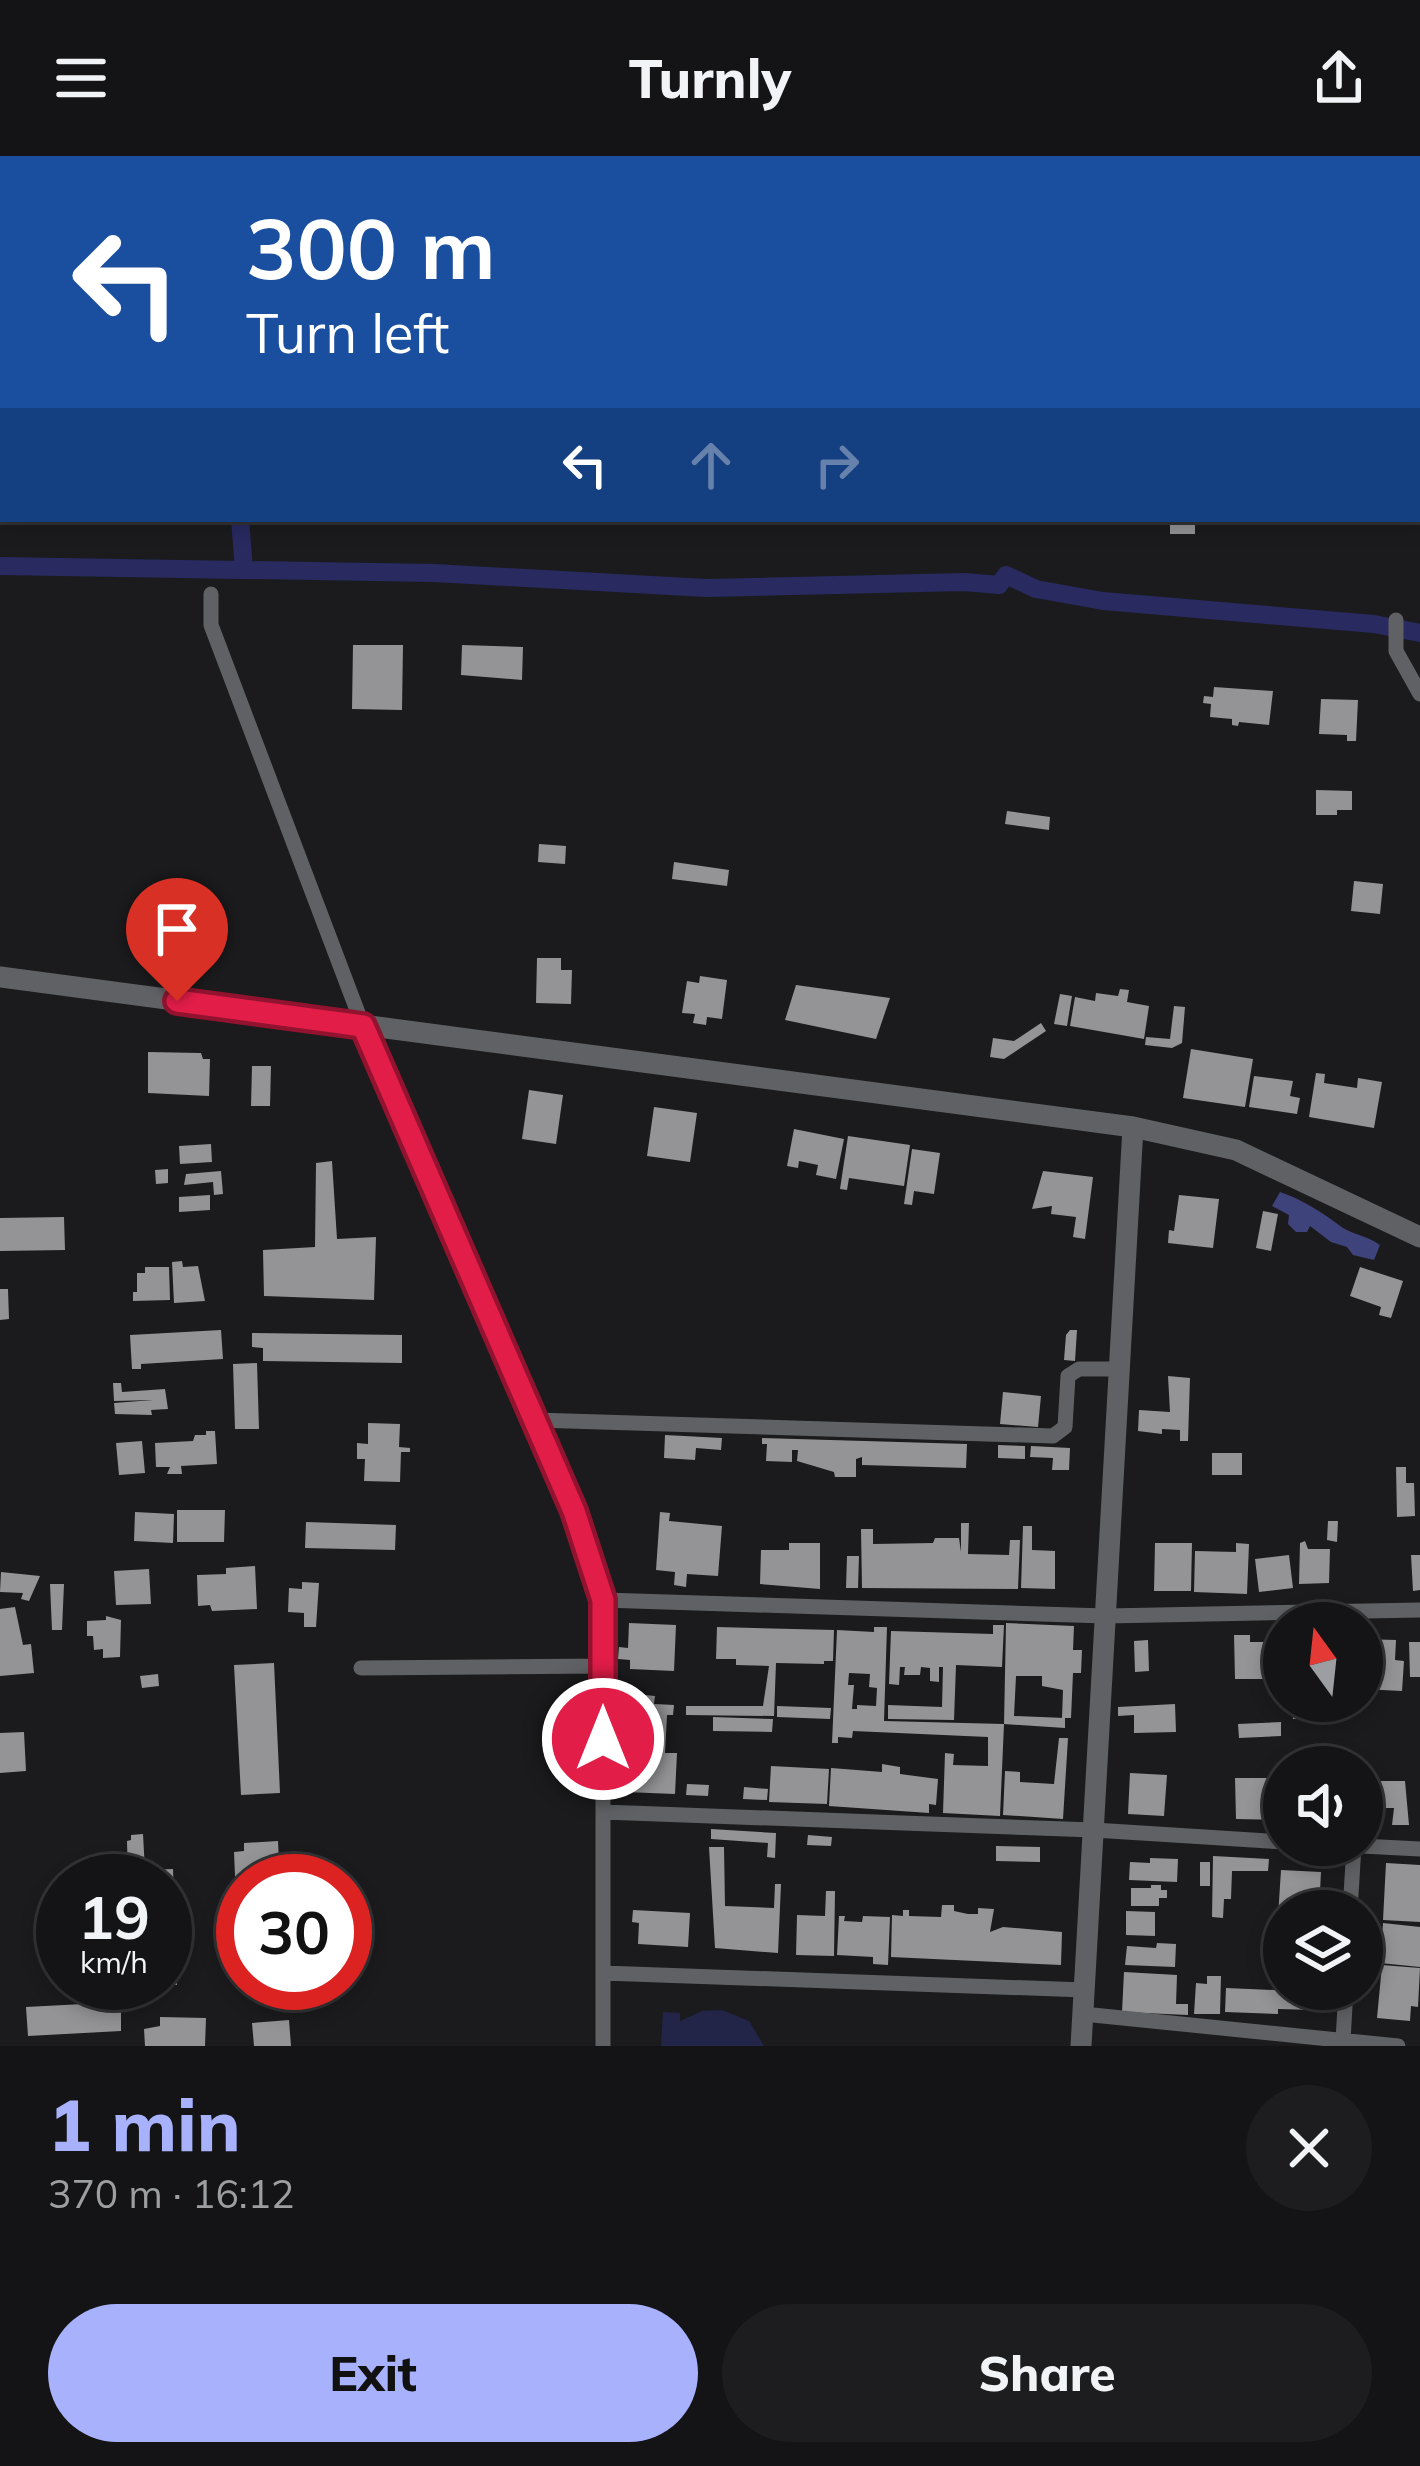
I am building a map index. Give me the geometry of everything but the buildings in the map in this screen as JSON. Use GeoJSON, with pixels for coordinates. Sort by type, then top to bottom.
{"type":"FeatureCollection","features":[{"type":"Feature","properties":{"kind":"main road"},"geometry":{"type":"LineString","coordinates":[[0,977],[1133,1126],[1236,1150],[1420,1237]]}},
{"type":"Feature","properties":{"kind":"main road"},"geometry":{"type":"LineString","coordinates":[[1081,2046],[1133,1126]]}},
{"type":"Feature","properties":{"kind":"street"},"geometry":{"type":"LineString","coordinates":[[212,594],[212,625],[363,1026],[574,1511],[603,1600],[603,2046]]}},
{"type":"Feature","properties":{"kind":"street"},"geometry":{"type":"LineString","coordinates":[[1396,620],[1396,651],[1420,694]]}},
{"type":"Feature","properties":{"kind":"street"},"geometry":{"type":"LineString","coordinates":[[535,1420],[1053,1436],[1065,1427],[1068,1376],[1079,1369],[1119,1369]]}},
{"type":"Feature","properties":{"kind":"street"},"geometry":{"type":"LineString","coordinates":[[603,1600],[1106,1616],[1420,1610]]}},
{"type":"Feature","properties":{"kind":"street"},"geometry":{"type":"LineString","coordinates":[[361,1668],[603,1666]]}},
{"type":"Feature","properties":{"kind":"street"},"geometry":{"type":"LineString","coordinates":[[603,1812],[1263,1840]]}},
{"type":"Feature","properties":{"kind":"street"},"geometry":{"type":"LineString","coordinates":[[1383,1847],[1420,1849]]}},
{"type":"Feature","properties":{"kind":"street"},"geometry":{"type":"LineString","coordinates":[[603,1972],[1084,1990]]}},
{"type":"Feature","properties":{"kind":"street"},"geometry":{"type":"LineString","coordinates":[[1343,2041],[1345,2010]]}},
{"type":"Feature","properties":{"kind":"street"},"geometry":{"type":"LineString","coordinates":[[1083,2014],[1398,2046]]}},
{"type":"Feature","properties":{"kind":"shaded area"},"geometry":{"type":"Polygon","coordinates":[[[1280,1192],[1380,1245],[1374,1260],[1353,1255],[1310,1226],[1307,1232],[1296,1232],[1288,1224],[1289,1215],[1272,1206],[1280,1192]]]}},
{"type":"Feature","properties":{"kind":"shaded area"},"geometry":{"type":"Polygon","coordinates":[[[722,2010],[749,2021],[764,2046],[661,2046],[663,2012],[680,2013],[680,2021],[702,2011],[722,2010]]]}},
{"type":"Feature","properties":{"kind":"waterway"},"geometry":{"type":"LineString","coordinates":[[240,522],[244,570]]}},
{"type":"Feature","properties":{"kind":"waterway"},"geometry":{"type":"LineString","coordinates":[[0,566],[434,573],[706,588],[999,585],[1006,575],[1036,589],[1103,601],[1374,624],[1420,633]]}},
{"type":"Feature","properties":{"kind":"route"},"geometry":{"type":"LineString","coordinates":[[177,1001],[363,1026],[574,1511],[603,1600],[603,1739]]}}]}
